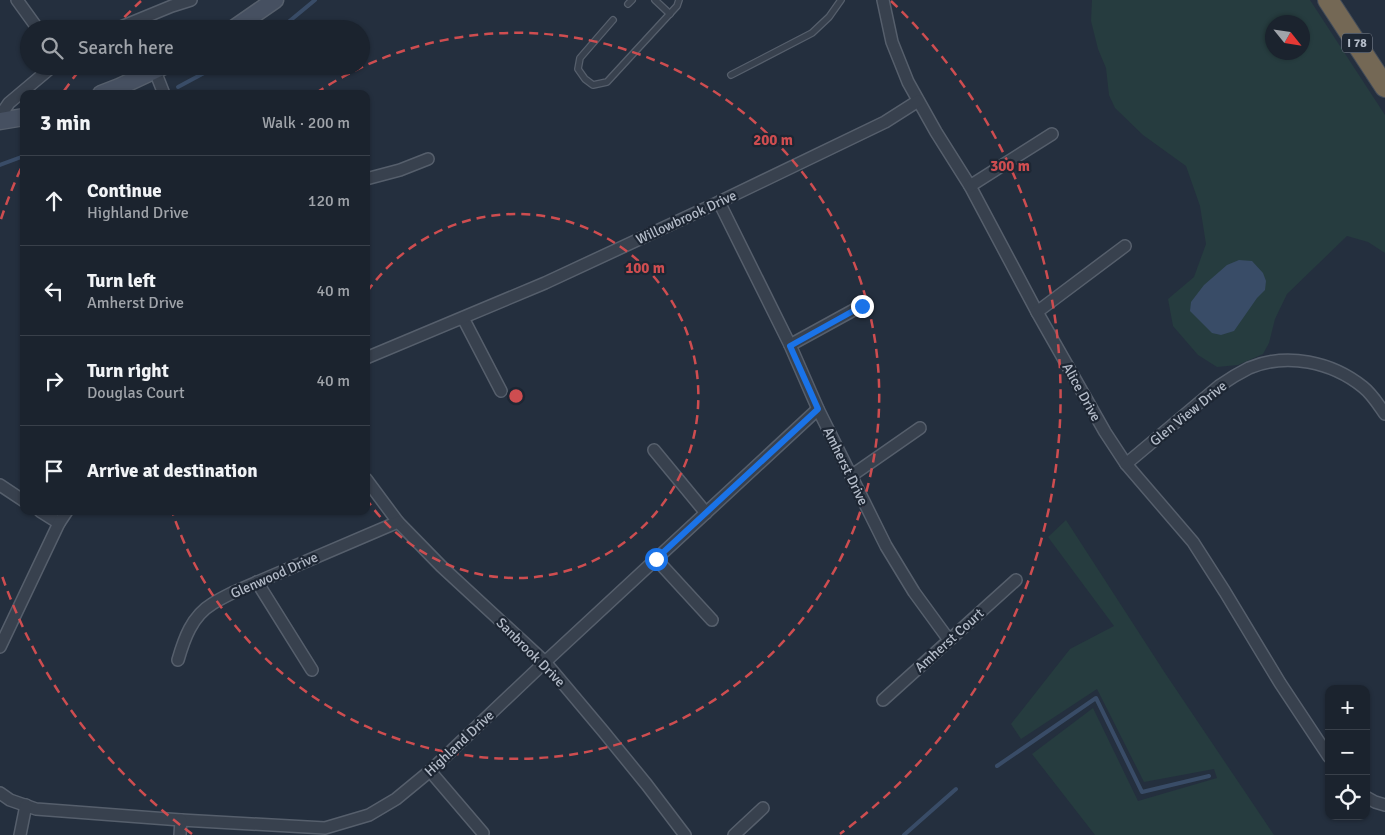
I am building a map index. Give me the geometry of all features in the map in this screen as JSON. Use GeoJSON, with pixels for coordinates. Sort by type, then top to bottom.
{"type":"FeatureCollection","features":[{"type":"Feature","properties":{"kind":"highway","name":"I 78"},"geometry":{"type":"LineString","coordinates":[[1328,0],[1385,87]]}},
{"type":"Feature","properties":{"kind":"street"},"geometry":{"type":"LineString","coordinates":[[17,0],[31,20]]}},
{"type":"Feature","properties":{"kind":"street"},"geometry":{"type":"LineString","coordinates":[[138,20],[191,0]]}},
{"type":"Feature","properties":{"kind":"street"},"geometry":{"type":"LineString","coordinates":[[246,20],[275,0]]}},
{"type":"Feature","properties":{"kind":"street","name":"Alice Drive"},"geometry":{"type":"LineString","coordinates":[[883,0],[892,42],[908,82],[970,186],[1037,312],[1105,432],[1126,464],[1193,542],[1280,683],[1325,751]]}},
{"type":"Feature","properties":{"kind":"street"},"geometry":{"type":"LineString","coordinates":[[24,90],[42,75]]}},
{"type":"Feature","properties":{"kind":"street"},"geometry":{"type":"LineString","coordinates":[[111,90],[145,75]]}},
{"type":"Feature","properties":{"kind":"street"},"geometry":{"type":"LineString","coordinates":[[160,75],[163,90]]}},
{"type":"Feature","properties":{"kind":"street"},"geometry":{"type":"LineString","coordinates":[[0,116],[9,103],[20,94]]}},
{"type":"Feature","properties":{"kind":"street","name":"Willowbrook Drive"},"geometry":{"type":"LineString","coordinates":[[370,356],[545,283],[720,202],[885,122],[918,101]]}},
{"type":"Feature","properties":{"kind":"street"},"geometry":{"type":"LineString","coordinates":[[0,121],[20,117]]}},
{"type":"Feature","properties":{"kind":"street"},"geometry":{"type":"LineString","coordinates":[[970,186],[1052,134]]}},
{"type":"Feature","properties":{"kind":"street"},"geometry":{"type":"LineString","coordinates":[[370,178],[400,170],[428,159]]}},
{"type":"Feature","properties":{"kind":"street","name":"Amherst Drive"},"geometry":{"type":"LineString","coordinates":[[720,202],[790,346],[818,409],[886,546],[926,610],[949,640]]}},
{"type":"Feature","properties":{"kind":"street"},"geometry":{"type":"LineString","coordinates":[[1037,312],[1125,246]]}},
{"type":"Feature","properties":{"kind":"street"},"geometry":{"type":"LineString","coordinates":[[790,346],[862,306]]}},
{"type":"Feature","properties":{"kind":"street"},"geometry":{"type":"LineString","coordinates":[[463,318],[501,391]]}},
{"type":"Feature","properties":{"kind":"street","name":"Glen View Drive"},"geometry":{"type":"LineString","coordinates":[[1126,464],[1219,386],[1251,368],[1270,362],[1301,360],[1337,371],[1363,387],[1385,414]]}},
{"type":"Feature","properties":{"kind":"street","name":"Highland Drive"},"geometry":{"type":"LineString","coordinates":[[0,792],[10,800],[36,808],[325,831],[369,815],[383,808],[404,793],[430,771],[818,409]]}},
{"type":"Feature","properties":{"kind":"street"},"geometry":{"type":"LineString","coordinates":[[851,476],[920,428]]}},
{"type":"Feature","properties":{"kind":"street"},"geometry":{"type":"LineString","coordinates":[[654,450],[706,513]]}},
{"type":"Feature","properties":{"kind":"street","name":"Sanbrook Drive"},"geometry":{"type":"LineString","coordinates":[[370,484],[398,522],[441,566],[545,662],[648,785],[685,835]]}},
{"type":"Feature","properties":{"kind":"street"},"geometry":{"type":"LineString","coordinates":[[0,485],[20,498]]}},
{"type":"Feature","properties":{"kind":"street"},"geometry":{"type":"LineString","coordinates":[[46,515],[59,523]]}},
{"type":"Feature","properties":{"kind":"street"},"geometry":{"type":"LineString","coordinates":[[0,647],[64,515]]}},
{"type":"Feature","properties":{"kind":"street","name":"Glenwood Drive"},"geometry":{"type":"LineString","coordinates":[[178,660],[182,643],[191,626],[198,616],[210,605],[232,593],[398,522]]}},
{"type":"Feature","properties":{"kind":"street"},"geometry":{"type":"LineString","coordinates":[[656,559],[712,620]]}},
{"type":"Feature","properties":{"kind":"street","name":"Amherst Court"},"geometry":{"type":"LineString","coordinates":[[883,700],[1016,580]]}},
{"type":"Feature","properties":{"kind":"street"},"geometry":{"type":"LineString","coordinates":[[258,582],[312,670]]}},
{"type":"Feature","properties":{"kind":"street"},"geometry":{"type":"LineString","coordinates":[[430,771],[483,833]]}},
{"type":"Feature","properties":{"kind":"street"},"geometry":{"type":"LineString","coordinates":[[1370,799],[1385,805]]}},
{"type":"Feature","properties":{"kind":"street"},"geometry":{"type":"LineString","coordinates":[[20,835],[26,805]]}},
{"type":"Feature","properties":{"kind":"street"},"geometry":{"type":"LineString","coordinates":[[734,835],[763,808]]}},
{"type":"Feature","properties":{"kind":"street"},"geometry":{"type":"LineString","coordinates":[[180,835],[181,820]]}},
{"type":"Feature","properties":{"kind":"lane"},"geometry":{"type":"LineString","coordinates":[[655,0],[670,14]]}},
{"type":"Feature","properties":{"kind":"lane"},"geometry":{"type":"LineString","coordinates":[[613,20],[580,58],[578,69],[585,79],[593,85],[606,82],[670,14],[677,6],[679,0]]}},
{"type":"Feature","properties":{"kind":"lane"},"geometry":{"type":"LineString","coordinates":[[731,75],[812,33],[829,17],[841,0]]}},
{"type":"Feature","properties":{"kind":"green space"},"geometry":{"type":"Polygon","coordinates":[[[1092,0],[1310,0],[1385,115],[1385,253],[1368,242],[1347,236],[1287,294],[1275,319],[1269,343],[1263,354],[1238,365],[1217,367],[1198,355],[1173,326],[1168,299],[1194,277],[1206,244],[1200,206],[1186,166],[1143,135],[1115,108],[1109,95],[1106,68],[1098,49],[1091,21],[1092,0]]]}},
{"type":"Feature","properties":{"kind":"green space"},"geometry":{"type":"Polygon","coordinates":[[[1066,520],[1165,673],[1274,835],[1095,835],[1032,754],[1093,708],[1138,801],[1217,778],[1214,769],[1144,782],[1097,689],[1021,739],[1011,724],[1070,649],[1114,626],[1048,537],[1066,520]]]}},
{"type":"Feature","properties":{"kind":"water"},"geometry":{"type":"Polygon","coordinates":[[[1239,260],[1252,261],[1263,273],[1266,281],[1265,290],[1257,298],[1234,331],[1221,335],[1212,333],[1190,311],[1191,302],[1204,285],[1227,265],[1239,260]]]}},
{"type":"Feature","properties":{"kind":"waterway"},"geometry":{"type":"LineString","coordinates":[[291,20],[315,0]]}},
{"type":"Feature","properties":{"kind":"waterway"},"geometry":{"type":"LineString","coordinates":[[178,87],[200,75]]}},
{"type":"Feature","properties":{"kind":"waterway"},"geometry":{"type":"LineString","coordinates":[[0,165],[20,158]]}},
{"type":"Feature","properties":{"kind":"waterway"},"geometry":{"type":"LineString","coordinates":[[997,766],[1096,698],[1142,792],[1209,776]]}},
{"type":"Feature","properties":{"kind":"waterway"},"geometry":{"type":"LineString","coordinates":[[904,835],[956,789]]}},
{"type":"Feature","properties":{"kind":"route"},"geometry":{"type":"LineString","coordinates":[[656,559],[818,409],[790,346],[862,306]]}}]}
